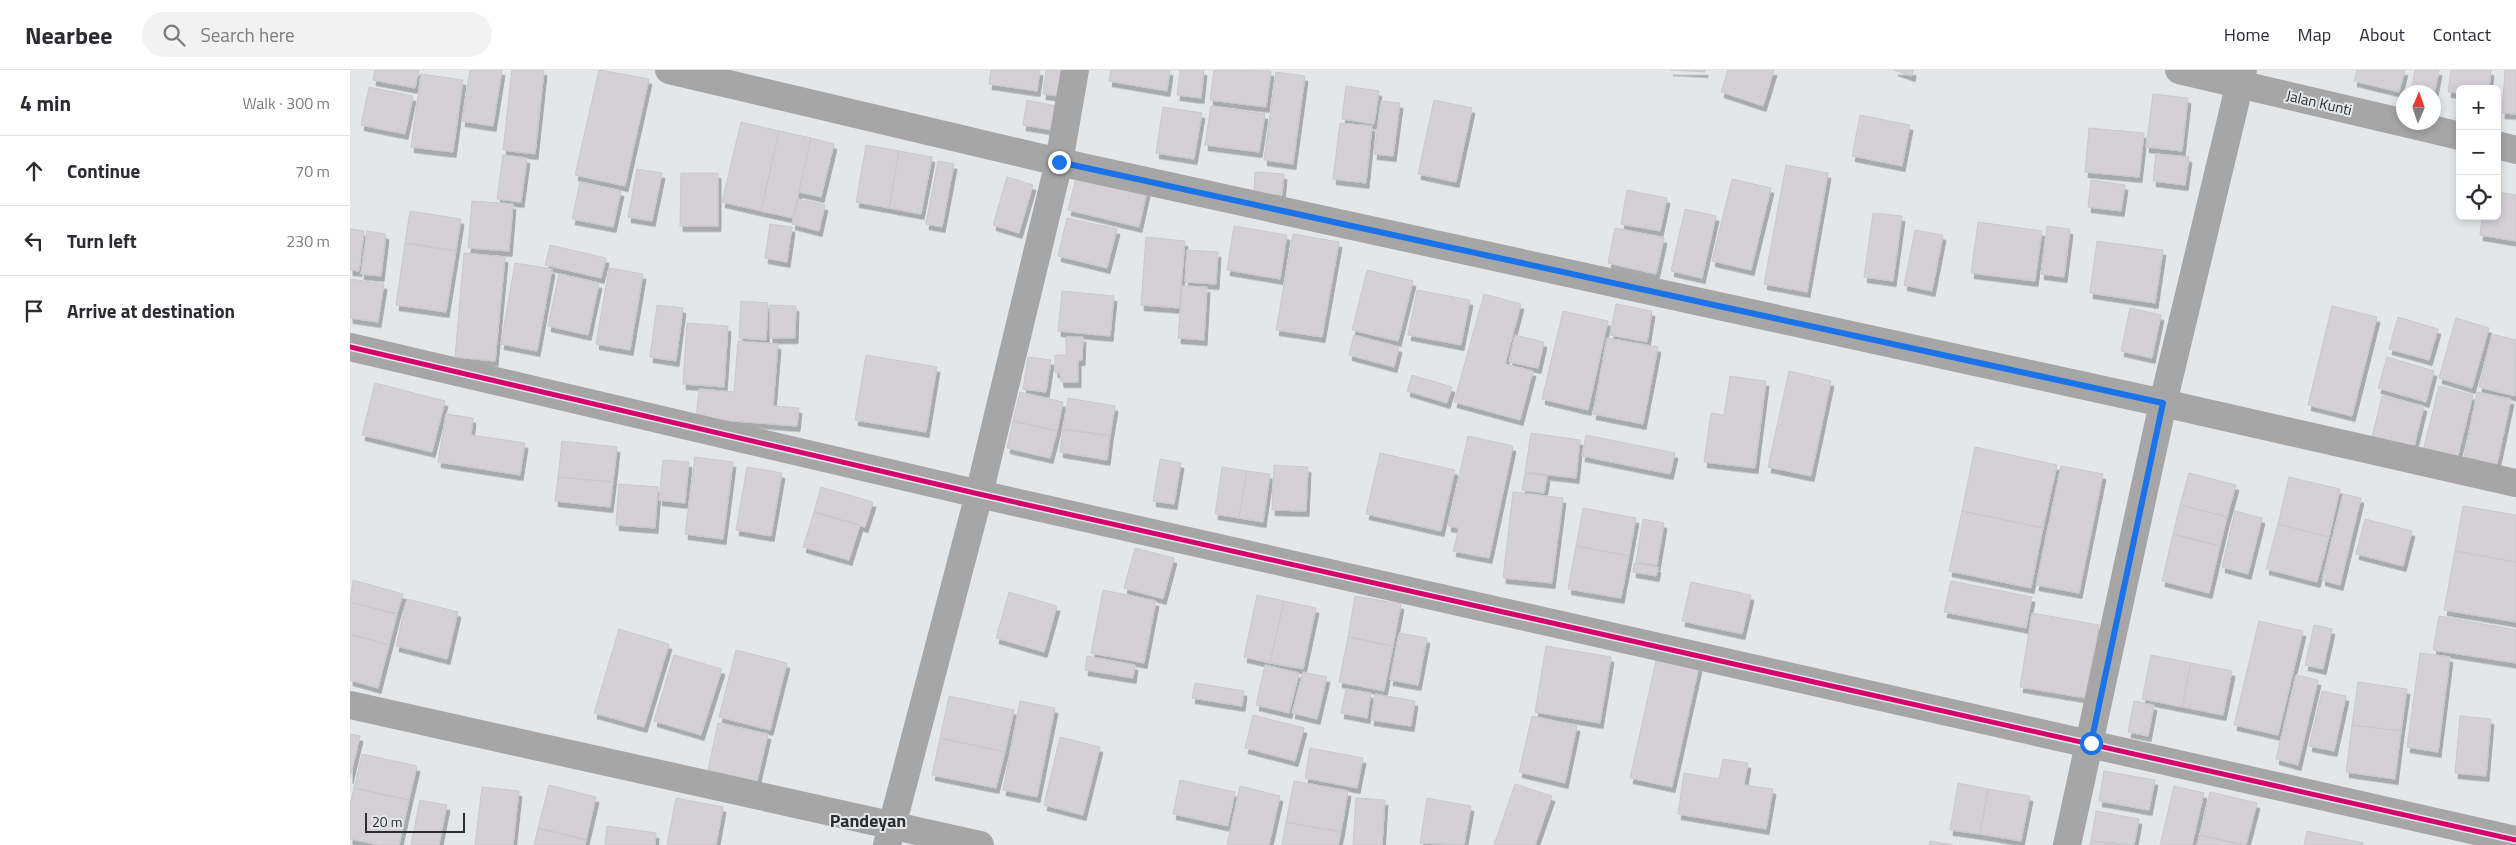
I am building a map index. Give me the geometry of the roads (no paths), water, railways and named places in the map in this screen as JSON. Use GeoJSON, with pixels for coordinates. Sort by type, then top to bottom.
{"type":"FeatureCollection","features":[{"type":"Feature","properties":{"kind":"street"},"geometry":{"type":"LineString","coordinates":[[669,70],[1059,162],[2516,482]]}},
{"type":"Feature","properties":{"kind":"street"},"geometry":{"type":"LineString","coordinates":[[890,835],[979,494],[1059,162],[1076,70]]}},
{"type":"Feature","properties":{"kind":"street","name":"Jalan Kunti"},"geometry":{"type":"LineString","coordinates":[[2179,70],[2242,77],[2456,135]]}},
{"type":"Feature","properties":{"kind":"street"},"geometry":{"type":"LineString","coordinates":[[2067,845],[2091,743],[2163,403],[2242,77]]}},
{"type":"Feature","properties":{"kind":"street"},"geometry":{"type":"LineString","coordinates":[[2501,146],[2516,150]]}},
{"type":"Feature","properties":{"kind":"street"},"geometry":{"type":"LineString","coordinates":[[350,347],[979,494],[2516,840]]}},
{"type":"Feature","properties":{"kind":"street"},"geometry":{"type":"LineString","coordinates":[[350,705],[890,835],[980,845]]}},
{"type":"Feature","properties":{"kind":"district","name":"Pandeyan"},"geometry":{"type":"Point","coordinates":[868,821]}}]}
